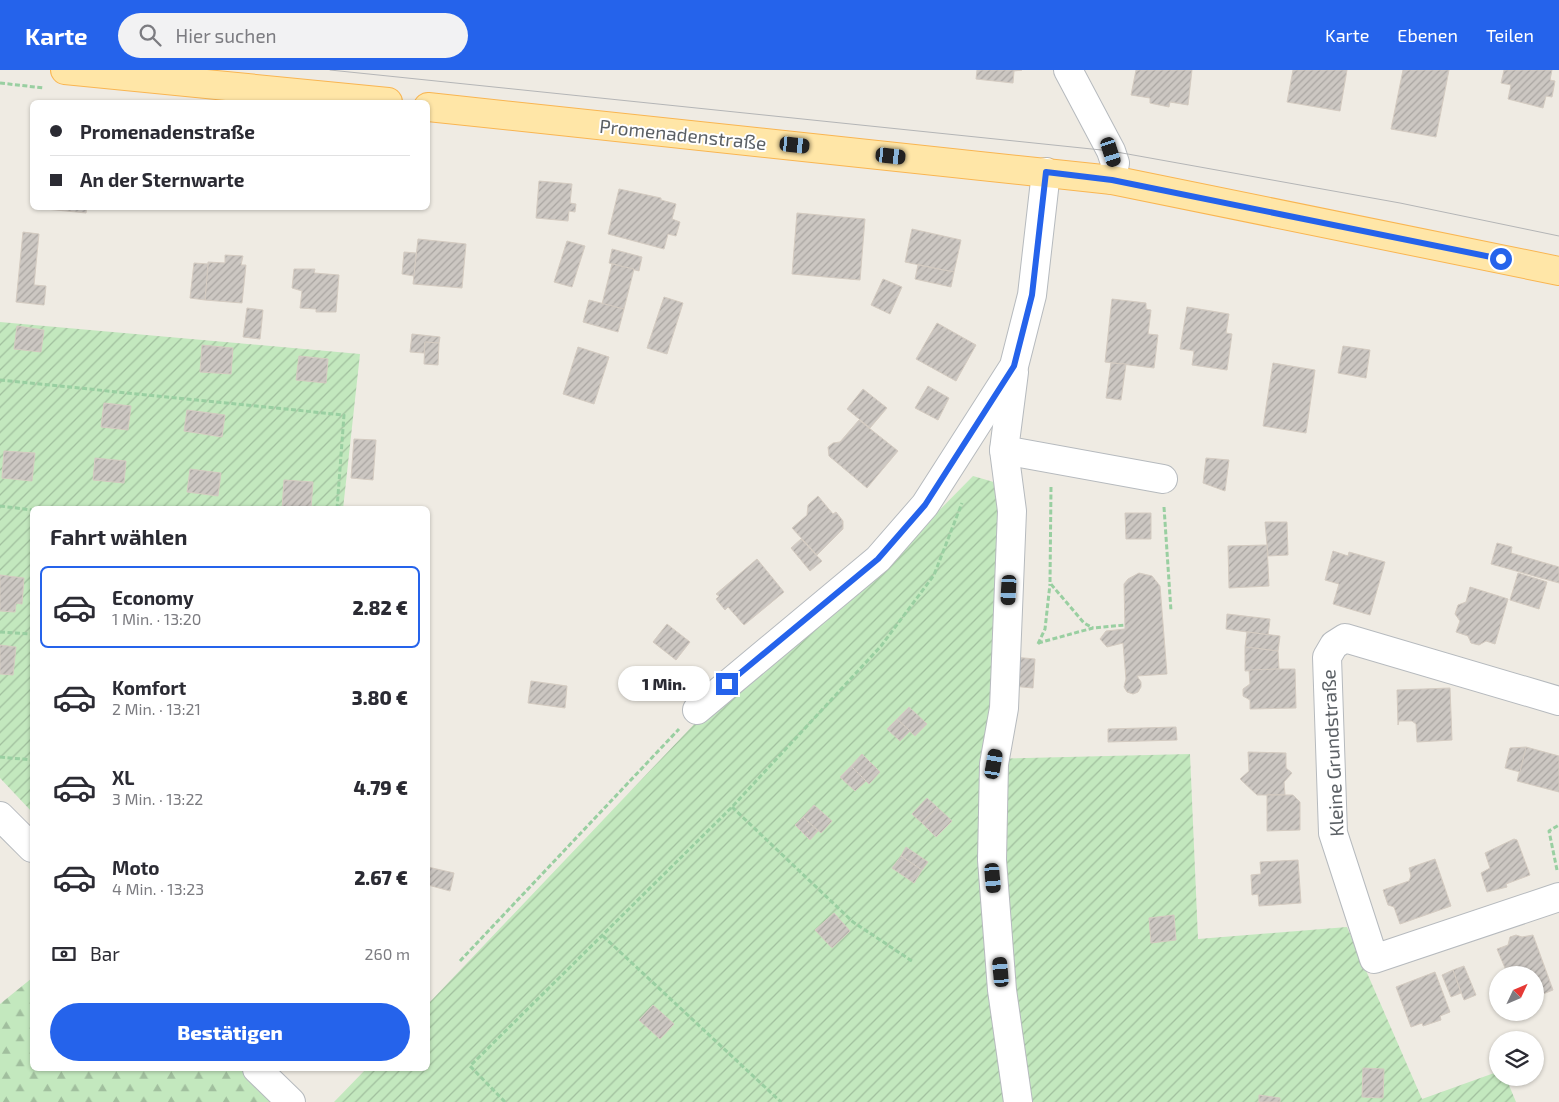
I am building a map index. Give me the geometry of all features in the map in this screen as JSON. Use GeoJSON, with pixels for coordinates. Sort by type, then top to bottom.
{"type":"FeatureCollection","features":[{"type":"Feature","properties":{"kind":"main road"},"geometry":{"type":"LineString","coordinates":[[65,70],[185,76],[372,100]]}},
{"type":"Feature","properties":{"kind":"main road","name":"Promenadenstraße"},"geometry":{"type":"LineString","coordinates":[[430,107],[1112,180],[1559,271]]}},
{"type":"Feature","properties":{"kind":"street"},"geometry":{"type":"LineString","coordinates":[[1068,70],[1115,162],[1112,180]]}},
{"type":"Feature","properties":{"kind":"street"},"geometry":{"type":"LineString","coordinates":[[1018,1102],[1002,990],[992,860],[994,764],[1004,708],[1012,511],[1004,450],[1014,366],[1032,295],[1046,172]]}},
{"type":"Feature","properties":{"kind":"street"},"geometry":{"type":"LineString","coordinates":[[697,710],[878,559],[925,505],[1014,366]]}},
{"type":"Feature","properties":{"kind":"street"},"geometry":{"type":"LineString","coordinates":[[1004,450],[1163,479]]}},
{"type":"Feature","properties":{"kind":"street","name":"Kleine Grundstraße"},"geometry":{"type":"LineString","coordinates":[[1558,884],[1374,959],[1333,833],[1327,657],[1334,645],[1345,638],[1559,701]]}},
{"type":"Feature","properties":{"kind":"street"},"geometry":{"type":"LineString","coordinates":[[0,816],[30,846]]}},
{"type":"Feature","properties":{"kind":"street"},"geometry":{"type":"LineString","coordinates":[[259,1071],[291,1102]]}},
{"type":"Feature","properties":{"kind":"path"},"geometry":{"type":"LineString","coordinates":[[0,380],[344,415],[337,506]]}},
{"type":"Feature","properties":{"kind":"path"},"geometry":{"type":"LineString","coordinates":[[1032,651],[1044,629],[1050,584],[1051,459]]}},
{"type":"Feature","properties":{"kind":"path"},"geometry":{"type":"LineString","coordinates":[[1163,479],[1171,611]]}},
{"type":"Feature","properties":{"kind":"path"},"geometry":{"type":"LineString","coordinates":[[506,1102],[470,1066],[604,936],[732,807],[881,646],[934,576],[965,493]]}},
{"type":"Feature","properties":{"kind":"path"},"geometry":{"type":"LineString","coordinates":[[0,506],[30,510]]}},
{"type":"Feature","properties":{"kind":"path"},"geometry":{"type":"LineString","coordinates":[[1050,584],[1084,623],[1093,628]]}},
{"type":"Feature","properties":{"kind":"path"},"geometry":{"type":"LineString","coordinates":[[1038,643],[1093,628],[1125,625]]}},
{"type":"Feature","properties":{"kind":"path"},"geometry":{"type":"LineString","coordinates":[[0,632],[30,634]]}},
{"type":"Feature","properties":{"kind":"path"},"geometry":{"type":"LineString","coordinates":[[460,961],[697,710]]}},
{"type":"Feature","properties":{"kind":"path"},"geometry":{"type":"LineString","coordinates":[[0,757],[30,760]]}},
{"type":"Feature","properties":{"kind":"path"},"geometry":{"type":"LineString","coordinates":[[732,807],[853,922],[912,961]]}},
{"type":"Feature","properties":{"kind":"path"},"geometry":{"type":"LineString","coordinates":[[1558,884],[1549,831],[1559,825]]}},
{"type":"Feature","properties":{"kind":"path"},"geometry":{"type":"LineString","coordinates":[[604,936],[781,1102]]}},
{"type":"Feature","properties":{"kind":"green space"},"geometry":{"type":"Polygon","coordinates":[[[0,322],[360,354],[343,506],[30,506],[30,810],[0,778],[0,322]]]}},
{"type":"Feature","properties":{"kind":"green space"},"geometry":{"type":"Polygon","coordinates":[[[973,476],[1004,485],[990,759],[1190,754],[1198,939],[1347,927],[1422,1099],[1489,1075],[1489,1086],[1509,1086],[1516,1102],[334,1102],[364,1071],[430,1071],[430,1002],[700,718],[906,544],[973,476]]]}},
{"type":"Feature","properties":{"kind":"green space"},"geometry":{"type":"Polygon","coordinates":[[[30,980],[30,1071],[245,1071],[276,1102],[0,1102],[0,1004],[30,980]]]}},
{"type":"Feature","properties":{"kind":"building"},"geometry":{"type":"Polygon","coordinates":[[[977,70],[1022,70],[1014,71],[1013,83],[976,79],[977,70]]]}},
{"type":"Feature","properties":{"kind":"building"},"geometry":{"type":"Polygon","coordinates":[[[1136,70],[1192,70],[1188,105],[1170,102],[1169,107],[1150,103],[1150,98],[1131,95],[1136,70]]]}},
{"type":"Feature","properties":{"kind":"building"},"geometry":{"type":"Polygon","coordinates":[[[1293,70],[1347,70],[1340,111],[1287,102],[1293,70]]]}},
{"type":"Feature","properties":{"kind":"building"},"geometry":{"type":"Polygon","coordinates":[[[1403,70],[1449,70],[1436,137],[1391,129],[1403,70]]]}},
{"type":"Feature","properties":{"kind":"building"},"geometry":{"type":"Polygon","coordinates":[[[1504,70],[1552,70],[1550,80],[1555,81],[1552,97],[1546,96],[1543,108],[1508,99],[1511,85],[1501,83],[1504,70]]]}},
{"type":"Feature","properties":{"kind":"building"},"geometry":{"type":"Polygon","coordinates":[[[539,181],[572,184],[570,203],[576,204],[575,212],[569,211],[568,221],[536,218],[539,181]]]}},
{"type":"Feature","properties":{"kind":"building"},"geometry":{"type":"Polygon","coordinates":[[[619,189],[661,198],[661,200],[676,204],[672,219],[680,222],[676,236],[668,234],[664,249],[608,234],[619,189]]]}},
{"type":"Feature","properties":{"kind":"building"},"geometry":{"type":"Polygon","coordinates":[[[56,210],[87,210],[86,213],[56,210]]]}},
{"type":"Feature","properties":{"kind":"building"},"geometry":{"type":"Polygon","coordinates":[[[797,213],[865,219],[860,280],[792,274],[797,213]]]}},
{"type":"Feature","properties":{"kind":"building"},"geometry":{"type":"Polygon","coordinates":[[[912,229],[961,240],[954,272],[905,262],[912,229]]]}},
{"type":"Feature","properties":{"kind":"building"},"geometry":{"type":"Polygon","coordinates":[[[23,232],[39,234],[34,285],[46,286],[44,305],[16,302],[23,232]]]}},
{"type":"Feature","properties":{"kind":"building"},"geometry":{"type":"Polygon","coordinates":[[[418,239],[466,244],[462,288],[413,284],[418,239]]]}},
{"type":"Feature","properties":{"kind":"building"},"geometry":{"type":"Polygon","coordinates":[[[567,241],[585,246],[572,287],[554,282],[567,241]]]}},
{"type":"Feature","properties":{"kind":"building"},"geometry":{"type":"Polygon","coordinates":[[[612,249],[642,257],[639,271],[609,263],[612,249]]]}},
{"type":"Feature","properties":{"kind":"building"},"geometry":{"type":"Polygon","coordinates":[[[404,252],[416,253],[414,276],[402,274],[404,252]]]}},
{"type":"Feature","properties":{"kind":"building"},"geometry":{"type":"Polygon","coordinates":[[[225,255],[243,256],[241,265],[246,265],[242,303],[205,300],[208,262],[225,263],[225,255]]]}},
{"type":"Feature","properties":{"kind":"building"},"geometry":{"type":"Polygon","coordinates":[[[194,263],[208,264],[205,300],[190,298],[194,263]]]}},
{"type":"Feature","properties":{"kind":"building"},"geometry":{"type":"Polygon","coordinates":[[[612,264],[634,269],[624,309],[602,304],[612,264]]]}},
{"type":"Feature","properties":{"kind":"building"},"geometry":{"type":"Polygon","coordinates":[[[918,265],[954,272],[951,287],[915,279],[918,265]]]}},
{"type":"Feature","properties":{"kind":"building"},"geometry":{"type":"Polygon","coordinates":[[[294,269],[315,269],[314,273],[339,275],[336,312],[316,312],[316,309],[300,308],[302,291],[292,288],[294,269]]]}},
{"type":"Feature","properties":{"kind":"building"},"geometry":{"type":"Polygon","coordinates":[[[883,279],[902,287],[890,314],[871,305],[883,279]]]}},
{"type":"Feature","properties":{"kind":"building"},"geometry":{"type":"Polygon","coordinates":[[[664,297],[683,303],[667,354],[647,348],[664,297]]]}},
{"type":"Feature","properties":{"kind":"building"},"geometry":{"type":"Polygon","coordinates":[[[1112,299],[1146,303],[1146,309],[1151,310],[1148,334],[1158,335],[1154,368],[1105,362],[1112,299]]]}},
{"type":"Feature","properties":{"kind":"building"},"geometry":{"type":"Polygon","coordinates":[[[589,300],[624,309],[618,332],[583,322],[589,300]]]}},
{"type":"Feature","properties":{"kind":"building"},"geometry":{"type":"Polygon","coordinates":[[[1187,307],[1229,314],[1226,333],[1232,334],[1227,370],[1192,365],[1194,351],[1180,349],[1187,307]]]}},
{"type":"Feature","properties":{"kind":"building"},"geometry":{"type":"Polygon","coordinates":[[[247,308],[263,310],[260,339],[243,337],[247,308]]]}},
{"type":"Feature","properties":{"kind":"building"},"geometry":{"type":"Polygon","coordinates":[[[937,323],[976,345],[956,381],[916,359],[937,323]]]}},
{"type":"Feature","properties":{"kind":"building"},"geometry":{"type":"Polygon","coordinates":[[[17,326],[44,330],[41,352],[14,349],[17,326]]]}},
{"type":"Feature","properties":{"kind":"building"},"geometry":{"type":"Polygon","coordinates":[[[412,334],[440,337],[439,343],[425,342],[424,353],[410,352],[412,334]]]}},
{"type":"Feature","properties":{"kind":"building"},"geometry":{"type":"Polygon","coordinates":[[[425,342],[439,343],[438,365],[424,364],[425,342]]]}},
{"type":"Feature","properties":{"kind":"building"},"geometry":{"type":"Polygon","coordinates":[[[202,345],[233,348],[231,374],[200,372],[202,345]]]}},
{"type":"Feature","properties":{"kind":"building"},"geometry":{"type":"Polygon","coordinates":[[[1343,346],[1370,350],[1366,378],[1338,373],[1343,346]]]}},
{"type":"Feature","properties":{"kind":"building"},"geometry":{"type":"Polygon","coordinates":[[[578,347],[609,357],[594,404],[563,394],[578,347]]]}},
{"type":"Feature","properties":{"kind":"building"},"geometry":{"type":"Polygon","coordinates":[[[299,356],[328,359],[326,383],[296,380],[299,356]]]}},
{"type":"Feature","properties":{"kind":"building"},"geometry":{"type":"Polygon","coordinates":[[[1111,363],[1126,364],[1121,400],[1106,398],[1111,363]]]}},
{"type":"Feature","properties":{"kind":"building"},"geometry":{"type":"Polygon","coordinates":[[[1273,363],[1315,370],[1306,433],[1263,426],[1273,363]]]}},
{"type":"Feature","properties":{"kind":"building"},"geometry":{"type":"Polygon","coordinates":[[[928,386],[949,398],[938,420],[915,408],[928,386]]]}},
{"type":"Feature","properties":{"kind":"building"},"geometry":{"type":"Polygon","coordinates":[[[863,389],[887,408],[870,428],[847,409],[863,389]]]}},
{"type":"Feature","properties":{"kind":"building"},"geometry":{"type":"Polygon","coordinates":[[[104,403],[131,406],[128,430],[101,427],[104,403]]]}},
{"type":"Feature","properties":{"kind":"building"},"geometry":{"type":"Polygon","coordinates":[[[187,410],[225,415],[222,437],[184,431],[187,410]]]}},
{"type":"Feature","properties":{"kind":"building"},"geometry":{"type":"Polygon","coordinates":[[[859,420],[898,451],[867,488],[829,456],[828,447],[833,443],[840,442],[859,420]]]}},
{"type":"Feature","properties":{"kind":"building"},"geometry":{"type":"Polygon","coordinates":[[[354,439],[376,440],[373,480],[351,478],[354,439]]]}},
{"type":"Feature","properties":{"kind":"building"},"geometry":{"type":"Polygon","coordinates":[[[4,451],[35,453],[32,481],[2,478],[4,451]]]}},
{"type":"Feature","properties":{"kind":"building"},"geometry":{"type":"Polygon","coordinates":[[[95,458],[126,461],[124,483],[93,480],[95,458]]]}},
{"type":"Feature","properties":{"kind":"building"},"geometry":{"type":"Polygon","coordinates":[[[1206,458],[1229,460],[1225,491],[1203,483],[1206,458]]]}},
{"type":"Feature","properties":{"kind":"building"},"geometry":{"type":"Polygon","coordinates":[[[190,469],[221,473],[218,496],[187,492],[190,469]]]}},
{"type":"Feature","properties":{"kind":"building"},"geometry":{"type":"Polygon","coordinates":[[[284,480],[313,482],[311,506],[282,506],[284,480]]]}},
{"type":"Feature","properties":{"kind":"building"},"geometry":{"type":"Polygon","coordinates":[[[818,496],[833,514],[836,512],[843,521],[843,529],[817,555],[792,528],[807,515],[808,505],[818,496]]]}},
{"type":"Feature","properties":{"kind":"building"},"geometry":{"type":"Polygon","coordinates":[[[1125,513],[1151,513],[1151,539],[1126,539],[1125,513]]]}},
{"type":"Feature","properties":{"kind":"building"},"geometry":{"type":"Polygon","coordinates":[[[1265,522],[1287,522],[1288,555],[1268,556],[1265,522]]]}},
{"type":"Feature","properties":{"kind":"building"},"geometry":{"type":"Polygon","coordinates":[[[801,539],[822,561],[810,571],[791,548],[801,539]]]}},
{"type":"Feature","properties":{"kind":"building"},"geometry":{"type":"Polygon","coordinates":[[[1497,543],[1512,547],[1511,553],[1559,567],[1559,583],[1491,564],[1497,543]]]}},
{"type":"Feature","properties":{"kind":"building"},"geometry":{"type":"Polygon","coordinates":[[[1267,545],[1269,586],[1229,588],[1228,546],[1267,545]]]}},
{"type":"Feature","properties":{"kind":"building"},"geometry":{"type":"Polygon","coordinates":[[[1333,551],[1348,556],[1349,552],[1385,562],[1370,615],[1333,604],[1339,584],[1325,580],[1333,551]]]}},
{"type":"Feature","properties":{"kind":"building"},"geometry":{"type":"Polygon","coordinates":[[[757,559],[784,592],[744,625],[728,607],[725,610],[716,599],[719,596],[716,594],[757,559]]]}},
{"type":"Feature","properties":{"kind":"building"},"geometry":{"type":"Polygon","coordinates":[[[1139,573],[1152,576],[1160,586],[1167,674],[1137,676],[1141,682],[1141,687],[1138,692],[1133,694],[1127,692],[1124,687],[1126,679],[1123,643],[1107,647],[1100,639],[1106,631],[1125,629],[1124,584],[1128,579],[1139,573]]]}},
{"type":"Feature","properties":{"kind":"building"},"geometry":{"type":"Polygon","coordinates":[[[1518,573],[1547,582],[1539,609],[1510,600],[1518,573]]]}},
{"type":"Feature","properties":{"kind":"building"},"geometry":{"type":"Polygon","coordinates":[[[0,575],[24,578],[22,604],[16,603],[15,612],[0,611],[0,575]]]}},
{"type":"Feature","properties":{"kind":"building"},"geometry":{"type":"Polygon","coordinates":[[[1470,587],[1508,599],[1495,644],[1486,641],[1479,645],[1471,643],[1468,636],[1456,632],[1460,621],[1455,614],[1458,605],[1466,602],[1470,587]]]}},
{"type":"Feature","properties":{"kind":"building"},"geometry":{"type":"Polygon","coordinates":[[[1227,614],[1270,619],[1268,635],[1226,629],[1227,614]]]}},
{"type":"Feature","properties":{"kind":"building"},"geometry":{"type":"Polygon","coordinates":[[[667,624],[690,642],[676,660],[653,642],[667,624]]]}},
{"type":"Feature","properties":{"kind":"building"},"geometry":{"type":"Polygon","coordinates":[[[1247,632],[1280,636],[1278,651],[1245,647],[1247,632]]]}},
{"type":"Feature","properties":{"kind":"building"},"geometry":{"type":"Polygon","coordinates":[[[0,645],[16,647],[13,675],[0,674],[0,645]]]}},
{"type":"Feature","properties":{"kind":"building"},"geometry":{"type":"Polygon","coordinates":[[[1245,647],[1278,651],[1279,669],[1245,671],[1245,647]]]}},
{"type":"Feature","properties":{"kind":"building"},"geometry":{"type":"Polygon","coordinates":[[[1014,657],[1035,659],[1033,688],[1012,686],[1014,657]]]}},
{"type":"Feature","properties":{"kind":"building"},"geometry":{"type":"Polygon","coordinates":[[[1295,669],[1296,708],[1250,709],[1250,700],[1243,696],[1243,689],[1250,684],[1249,670],[1295,669]]]}},
{"type":"Feature","properties":{"kind":"building"},"geometry":{"type":"Polygon","coordinates":[[[531,681],[567,686],[565,708],[528,703],[531,681]]]}},
{"type":"Feature","properties":{"kind":"building"},"geometry":{"type":"Polygon","coordinates":[[[1450,688],[1452,740],[1417,742],[1416,724],[1412,721],[1399,721],[1398,725],[1397,690],[1450,688]]]}},
{"type":"Feature","properties":{"kind":"building"},"geometry":{"type":"Polygon","coordinates":[[[909,707],[927,724],[915,736],[897,719],[909,707]]]}},
{"type":"Feature","properties":{"kind":"building"},"geometry":{"type":"Polygon","coordinates":[[[897,719],[910,731],[900,741],[887,729],[897,719]]]}},
{"type":"Feature","properties":{"kind":"building"},"geometry":{"type":"Polygon","coordinates":[[[1176,727],[1177,740],[1108,742],[1108,729],[1176,727]]]}},
{"type":"Feature","properties":{"kind":"building"},"geometry":{"type":"Polygon","coordinates":[[[1526,747],[1559,756],[1559,792],[1517,781],[1526,747]]]}},
{"type":"Feature","properties":{"kind":"building"},"geometry":{"type":"Polygon","coordinates":[[[1526,747],[1520,772],[1505,768],[1510,748],[1526,747]]]}},
{"type":"Feature","properties":{"kind":"building"},"geometry":{"type":"Polygon","coordinates":[[[1248,752],[1286,753],[1286,768],[1292,773],[1284,782],[1285,795],[1257,795],[1240,779],[1249,771],[1248,752]]]}},
{"type":"Feature","properties":{"kind":"building"},"geometry":{"type":"Polygon","coordinates":[[[862,754],[880,772],[869,784],[851,766],[862,754]]]}},
{"type":"Feature","properties":{"kind":"building"},"geometry":{"type":"Polygon","coordinates":[[[851,766],[866,781],[855,791],[840,777],[851,766]]]}},
{"type":"Feature","properties":{"kind":"building"},"geometry":{"type":"Polygon","coordinates":[[[1267,795],[1293,795],[1300,802],[1300,830],[1267,831],[1267,795]]]}},
{"type":"Feature","properties":{"kind":"building"},"geometry":{"type":"Polygon","coordinates":[[[927,798],[937,807],[922,823],[912,814],[927,798]]]}},
{"type":"Feature","properties":{"kind":"building"},"geometry":{"type":"Polygon","coordinates":[[[814,805],[832,821],[821,833],[803,817],[814,805]]]}},
{"type":"Feature","properties":{"kind":"building"},"geometry":{"type":"Polygon","coordinates":[[[937,807],[952,821],[936,837],[922,823],[937,807]]]}},
{"type":"Feature","properties":{"kind":"building"},"geometry":{"type":"Polygon","coordinates":[[[803,817],[818,831],[810,840],[795,825],[803,817]]]}},
{"type":"Feature","properties":{"kind":"building"},"geometry":{"type":"Polygon","coordinates":[[[1514,839],[1517,840],[1530,875],[1506,884],[1507,887],[1487,892],[1481,873],[1490,868],[1485,853],[1514,839]]]}},
{"type":"Feature","properties":{"kind":"building"},"geometry":{"type":"Polygon","coordinates":[[[906,847],[928,862],[922,870],[901,856],[906,847]]]}},
{"type":"Feature","properties":{"kind":"building"},"geometry":{"type":"Polygon","coordinates":[[[901,856],[922,870],[914,883],[892,868],[901,856]]]}},
{"type":"Feature","properties":{"kind":"building"},"geometry":{"type":"Polygon","coordinates":[[[1435,859],[1451,906],[1400,924],[1394,907],[1388,905],[1383,890],[1409,881],[1411,876],[1409,868],[1435,859]]]}},
{"type":"Feature","properties":{"kind":"building"},"geometry":{"type":"Polygon","coordinates":[[[1298,860],[1301,903],[1259,906],[1258,894],[1252,895],[1251,875],[1261,874],[1260,862],[1298,860]]]}},
{"type":"Feature","properties":{"kind":"building"},"geometry":{"type":"Polygon","coordinates":[[[430,867],[454,873],[450,891],[430,886],[430,867]]]}},
{"type":"Feature","properties":{"kind":"building"},"geometry":{"type":"Polygon","coordinates":[[[834,913],[850,931],[832,948],[815,930],[834,913]]]}},
{"type":"Feature","properties":{"kind":"building"},"geometry":{"type":"Polygon","coordinates":[[[1174,915],[1176,940],[1151,943],[1149,918],[1174,915]]]}},
{"type":"Feature","properties":{"kind":"building"},"geometry":{"type":"Polygon","coordinates":[[[1533,935],[1553,990],[1544,994],[1544,966],[1504,966],[1497,949],[1508,945],[1510,937],[1533,935]]]}},
{"type":"Feature","properties":{"kind":"building"},"geometry":{"type":"Polygon","coordinates":[[[1464,966],[1476,995],[1464,1000],[1453,970],[1464,966]]]}},
{"type":"Feature","properties":{"kind":"building"},"geometry":{"type":"Polygon","coordinates":[[[1453,970],[1461,993],[1451,997],[1442,975],[1453,970]]]}},
{"type":"Feature","properties":{"kind":"building"},"geometry":{"type":"Polygon","coordinates":[[[1435,972],[1450,1012],[1440,1016],[1441,1020],[1423,1026],[1422,1023],[1411,1027],[1396,987],[1435,972]]]}},
{"type":"Feature","properties":{"kind":"building"},"geometry":{"type":"Polygon","coordinates":[[[653,1005],[674,1024],[660,1039],[639,1020],[653,1005]]]}},
{"type":"Feature","properties":{"kind":"building"},"geometry":{"type":"Polygon","coordinates":[[[1363,1068],[1384,1069],[1383,1098],[1362,1097],[1363,1068]]]}},
{"type":"Feature","properties":{"kind":"building"},"geometry":{"type":"Polygon","coordinates":[[[1259,1095],[1280,1098],[1280,1102],[1259,1102],[1259,1095]]]}},
{"type":"Feature","properties":{"kind":"tram line"},"geometry":{"type":"LineString","coordinates":[[330,70],[1111,151],[1400,203],[1559,236]]}},
{"type":"Feature","properties":{"kind":"route"},"geometry":{"type":"LineString","coordinates":[[727,684],[878,559],[925,505],[1014,366],[1032,295],[1046,172],[1112,180],[1501,259]]}}]}
